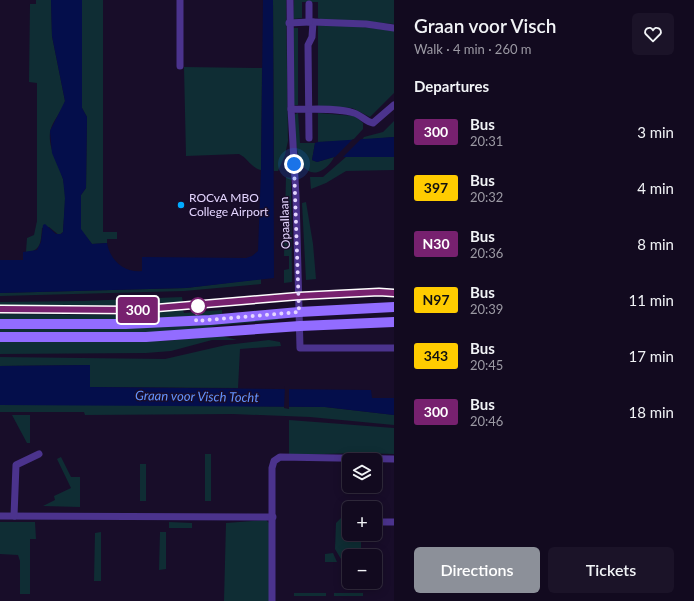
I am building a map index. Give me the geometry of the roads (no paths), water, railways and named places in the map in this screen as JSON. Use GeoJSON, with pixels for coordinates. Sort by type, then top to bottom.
{"type":"FeatureCollection","features":[{"type":"Feature","properties":{"kind":"main road"},"geometry":{"type":"LineString","coordinates":[[0,324],[149,323],[210,320],[299,312],[394,307]]}},
{"type":"Feature","properties":{"kind":"main road"},"geometry":{"type":"LineString","coordinates":[[0,337],[146,337],[300,326],[394,322]]}},
{"type":"Feature","properties":{"kind":"street"},"geometry":{"type":"LineString","coordinates":[[180,0],[180,66]]}},
{"type":"Feature","properties":{"kind":"street","name":"Opaallaan"},"geometry":{"type":"LineString","coordinates":[[290,0],[289,23],[291,109],[300,348],[394,348]]}},
{"type":"Feature","properties":{"kind":"street"},"geometry":{"type":"LineString","coordinates":[[309,4],[312,38],[308,47],[309,138]]}},
{"type":"Feature","properties":{"kind":"street"},"geometry":{"type":"LineString","coordinates":[[289,23],[311,22],[366,24],[394,28]]}},
{"type":"Feature","properties":{"kind":"street"},"geometry":{"type":"LineString","coordinates":[[291,109],[342,110],[356,113],[369,123],[373,123],[394,105]]}},
{"type":"Feature","properties":{"kind":"street"},"geometry":{"type":"LineString","coordinates":[[14,516],[16,465],[39,454]]}},
{"type":"Feature","properties":{"kind":"street"},"geometry":{"type":"LineString","coordinates":[[272,601],[272,468],[274,461],[280,457],[394,459]]}},
{"type":"Feature","properties":{"kind":"street"},"geometry":{"type":"LineString","coordinates":[[0,516],[273,517]]}},
{"type":"Feature","properties":{"kind":"street"},"geometry":{"type":"LineString","coordinates":[[382,522],[394,522]]}},
{"type":"Feature","properties":{"kind":"water"},"geometry":{"type":"Polygon","coordinates":[[[51,0],[82,0],[82,108],[87,117],[86,188],[81,195],[81,229],[92,244],[107,243],[111,255],[124,268],[142,271],[142,257],[246,258],[252,256],[258,251],[261,170],[263,0],[273,0],[274,278],[186,288],[0,293],[0,260],[23,260],[23,252],[37,250],[41,242],[43,225],[45,224],[56,234],[61,234],[63,232],[65,198],[63,179],[52,153],[50,131],[65,101],[52,36],[51,0]]]}},
{"type":"Feature","properties":{"kind":"water"},"geometry":{"type":"Polygon","coordinates":[[[394,137],[394,157],[334,157],[317,162],[312,160],[315,143],[318,142],[394,137]]]}},
{"type":"Feature","properties":{"kind":"water","name":"Graan voor Visch Tocht"},"geometry":{"type":"Polygon","coordinates":[[[90,365],[90,387],[371,390],[372,398],[394,398],[394,415],[325,407],[0,405],[0,366],[90,365]]]}},
{"type":"Feature","properties":{"kind":"place","name":"ROCvA MBO College Airport"},"geometry":{"type":"Point","coordinates":[181,205]}}]}
